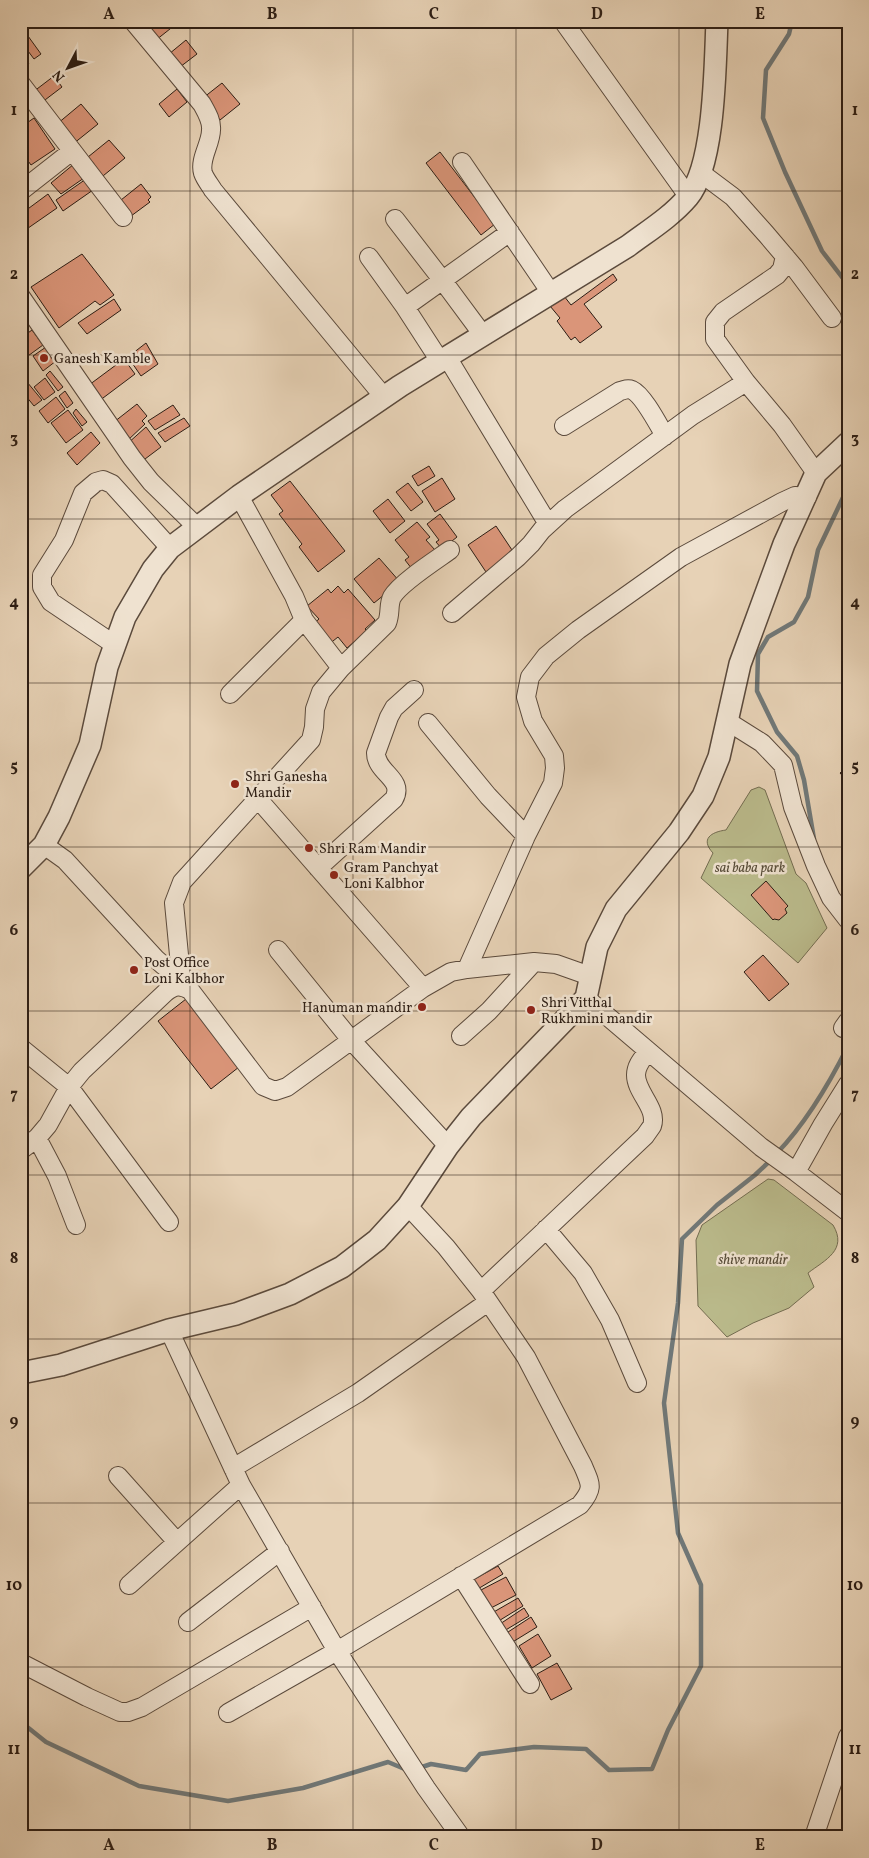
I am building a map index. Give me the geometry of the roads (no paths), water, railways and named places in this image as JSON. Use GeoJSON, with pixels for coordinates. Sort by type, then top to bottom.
{"type":"FeatureCollection","features":[{"type":"Feature","properties":{"kind":"street"},"geometry":{"type":"LineString","coordinates":[[133,21],[202,104],[210,119],[211,134],[203,159],[203,172],[213,190],[384,397]]}},
{"type":"Feature","properties":{"kind":"street"},"geometry":{"type":"LineString","coordinates":[[563,21],[688,196]]}},
{"type":"Feature","properties":{"kind":"street"},"geometry":{"type":"LineString","coordinates":[[21,868],[44,844],[59,817],[90,745],[107,667],[125,617],[153,569],[170,548],[239,496],[384,397],[628,246],[654,227],[688,196],[701,173],[711,122],[717,21]]}},
{"type":"Feature","properties":{"kind":"street"},"geometry":{"type":"LineString","coordinates":[[21,84],[122,217]]}},
{"type":"Feature","properties":{"kind":"street"},"geometry":{"type":"LineString","coordinates":[[21,191],[72,151]]}},
{"type":"Feature","properties":{"kind":"street"},"geometry":{"type":"LineString","coordinates":[[462,162],[551,293]]}},
{"type":"Feature","properties":{"kind":"street"},"geometry":{"type":"LineString","coordinates":[[701,173],[733,198],[785,256],[832,318]]}},
{"type":"Feature","properties":{"kind":"street"},"geometry":{"type":"LineString","coordinates":[[395,219],[444,281],[483,335]]}},
{"type":"Feature","properties":{"kind":"street"},"geometry":{"type":"LineString","coordinates":[[405,307],[444,281],[510,232]]}},
{"type":"Feature","properties":{"kind":"street"},"geometry":{"type":"LineString","coordinates":[[369,256],[443,359],[548,524]]}},
{"type":"Feature","properties":{"kind":"street"},"geometry":{"type":"LineString","coordinates":[[785,256],[782,269],[777,275],[723,312],[715,322],[714,339],[746,382],[782,425],[816,474]]}},
{"type":"Feature","properties":{"kind":"street"},"geometry":{"type":"LineString","coordinates":[[21,297],[146,476],[198,528]]}},
{"type":"Feature","properties":{"kind":"street"},"geometry":{"type":"LineString","coordinates":[[452,613],[518,557],[564,509],[694,415],[746,382]]}},
{"type":"Feature","properties":{"kind":"street"},"geometry":{"type":"LineString","coordinates":[[564,426],[620,391],[627,389],[634,391],[643,401],[665,436]]}},
{"type":"Feature","properties":{"kind":"street"},"geometry":{"type":"LineString","coordinates":[[21,1373],[61,1365],[169,1330],[236,1314],[290,1294],[342,1267],[377,1240],[408,1206],[448,1146],[471,1117],[586,998],[597,947],[616,909],[683,826],[703,796],[719,758],[740,664],[784,544],[816,474],[848,443]]}},
{"type":"Feature","properties":{"kind":"street"},"geometry":{"type":"LineString","coordinates":[[115,645],[51,602],[42,587],[42,576],[64,540],[83,493],[96,482],[104,480],[112,484],[170,548]]}},
{"type":"Feature","properties":{"kind":"street"},"geometry":{"type":"LineString","coordinates":[[239,496],[294,596],[304,620],[341,668]]}},
{"type":"Feature","properties":{"kind":"street"},"geometry":{"type":"LineString","coordinates":[[466,969],[526,836],[553,783],[554,756],[534,721],[526,697],[530,677],[546,656],[578,630],[681,557],[782,502],[796,496],[807,497]]}},
{"type":"Feature","properties":{"kind":"street"},"geometry":{"type":"LineString","coordinates":[[181,980],[174,902],[182,882],[311,740],[315,709],[321,692],[341,668],[387,623],[391,614],[390,604],[393,596],[400,588],[450,550]]}},
{"type":"Feature","properties":{"kind":"street"},"geometry":{"type":"LineString","coordinates":[[230,694],[304,620]]}},
{"type":"Feature","properties":{"kind":"street"},"geometry":{"type":"LineString","coordinates":[[318,868],[394,799],[398,792],[397,786],[376,759],[376,753],[391,713],[414,690]]}},
{"type":"Feature","properties":{"kind":"street"},"geometry":{"type":"LineString","coordinates":[[727,721],[762,743],[783,765],[793,807],[816,866],[831,898],[848,920]]}},
{"type":"Feature","properties":{"kind":"street"},"geometry":{"type":"LineString","coordinates":[[428,723],[488,796],[526,836]]}},
{"type":"Feature","properties":{"kind":"street"},"geometry":{"type":"LineString","coordinates":[[258,799],[423,988]]}},
{"type":"Feature","properties":{"kind":"street"},"geometry":{"type":"LineString","coordinates":[[44,844],[65,860],[156,959],[181,980],[263,1086],[275,1092],[287,1086],[423,988],[451,972],[534,962],[556,964],[590,976]]}},
{"type":"Feature","properties":{"kind":"street"},"geometry":{"type":"LineString","coordinates":[[278,950],[351,1040],[448,1146]]}},
{"type":"Feature","properties":{"kind":"street"},"geometry":{"type":"LineString","coordinates":[[461,1036],[489,1011],[534,962]]}},
{"type":"Feature","properties":{"kind":"street"},"geometry":{"type":"LineString","coordinates":[[21,1150],[37,1138],[48,1125],[69,1087],[82,1071],[181,980]]}},
{"type":"Feature","properties":{"kind":"street"},"geometry":{"type":"LineString","coordinates":[[586,998],[761,1147],[848,1212]]}},
{"type":"Feature","properties":{"kind":"street"},"geometry":{"type":"LineString","coordinates":[[21,1048],[69,1087],[169,1222]]}},
{"type":"Feature","properties":{"kind":"street"},"geometry":{"type":"LineString","coordinates":[[233,1468],[358,1393],[485,1297],[546,1229],[645,1136],[652,1126],[652,1114],[637,1083],[636,1074],[639,1064],[648,1051]]}},
{"type":"Feature","properties":{"kind":"street"},"geometry":{"type":"LineString","coordinates":[[790,1168],[823,1124],[848,1084]]}},
{"type":"Feature","properties":{"kind":"street"},"geometry":{"type":"LineString","coordinates":[[37,1138],[57,1176],[76,1225]]}},
{"type":"Feature","properties":{"kind":"street"},"geometry":{"type":"LineString","coordinates":[[228,1713],[337,1651],[580,1504],[589,1495],[590,1484],[583,1466],[526,1358],[485,1297],[446,1247],[408,1206]]}},
{"type":"Feature","properties":{"kind":"street"},"geometry":{"type":"LineString","coordinates":[[546,1229],[583,1273],[610,1320],[637,1383]]}},
{"type":"Feature","properties":{"kind":"street"},"geometry":{"type":"LineString","coordinates":[[169,1330],[241,1485],[337,1651],[426,1788],[461,1837]]}},
{"type":"Feature","properties":{"kind":"street"},"geometry":{"type":"LineString","coordinates":[[118,1476],[177,1542]]}},
{"type":"Feature","properties":{"kind":"street"},"geometry":{"type":"LineString","coordinates":[[129,1585],[241,1485]]}},
{"type":"Feature","properties":{"kind":"street"},"geometry":{"type":"LineString","coordinates":[[188,1622],[280,1551]]}},
{"type":"Feature","properties":{"kind":"street"},"geometry":{"type":"LineString","coordinates":[[461,1576],[530,1684]]}},
{"type":"Feature","properties":{"kind":"street"},"geometry":{"type":"LineString","coordinates":[[21,1662],[87,1697],[120,1712],[128,1712],[142,1707],[312,1607]]}},
{"type":"Feature","properties":{"kind":"street"},"geometry":{"type":"LineString","coordinates":[[814,1837],[848,1736]]}},
{"type":"Feature","properties":{"kind":"waterway"},"geometry":{"type":"LineString","coordinates":[[792,21],[789,34],[766,70],[763,118],[785,172],[822,251],[848,285]]}},
{"type":"Feature","properties":{"kind":"waterway"},"geometry":{"type":"LineString","coordinates":[[814,839],[804,780],[797,756],[777,732],[757,691],[758,654],[768,637],[794,622],[808,597],[818,550],[848,487]]}},
{"type":"Feature","properties":{"kind":"waterway"},"geometry":{"type":"LineString","coordinates":[[777,1153],[798,1129],[816,1103],[848,1046]]}},
{"type":"Feature","properties":{"kind":"waterway"},"geometry":{"type":"LineString","coordinates":[[419,1768],[431,1764],[466,1770],[480,1754],[534,1747],[586,1749],[609,1770],[652,1769],[668,1730],[701,1666],[701,1585],[678,1533],[664,1403],[678,1303],[682,1239],[717,1205],[772,1159]]}},
{"type":"Feature","properties":{"kind":"waterway"},"geometry":{"type":"LineString","coordinates":[[21,1722],[46,1742],[139,1786],[228,1801],[303,1788],[388,1762],[407,1770]]}},
{"type":"Feature","properties":{"kind":"place","name":"Ganesh Kamble"},"geometry":{"type":"Point","coordinates":[44,358]}},
{"type":"Feature","properties":{"kind":"place","name":"Shri Ganesha Mandir"},"geometry":{"type":"Point","coordinates":[235,784]}},
{"type":"Feature","properties":{"kind":"place","name":"Shri Ram Mandir"},"geometry":{"type":"Point","coordinates":[309,848]}},
{"type":"Feature","properties":{"kind":"place","name":"Gram Panchyat Loni Kalbhor"},"geometry":{"type":"Point","coordinates":[334,875]}},
{"type":"Feature","properties":{"kind":"place","name":"Post Office Loni Kalbhor"},"geometry":{"type":"Point","coordinates":[134,970]}},
{"type":"Feature","properties":{"kind":"place","name":"Hanuman mandir"},"geometry":{"type":"Point","coordinates":[422,1007]}},
{"type":"Feature","properties":{"kind":"place","name":"Shri Vitthal Rukhmini mandir"},"geometry":{"type":"Point","coordinates":[531,1010]}},
{"type":"Feature","properties":{"kind":"park label","name":"sai baba park"},"geometry":{"type":"Point","coordinates":[750,867]}},
{"type":"Feature","properties":{"kind":"park label","name":"shive mandir"},"geometry":{"type":"Point","coordinates":[753,1259]}}]}
